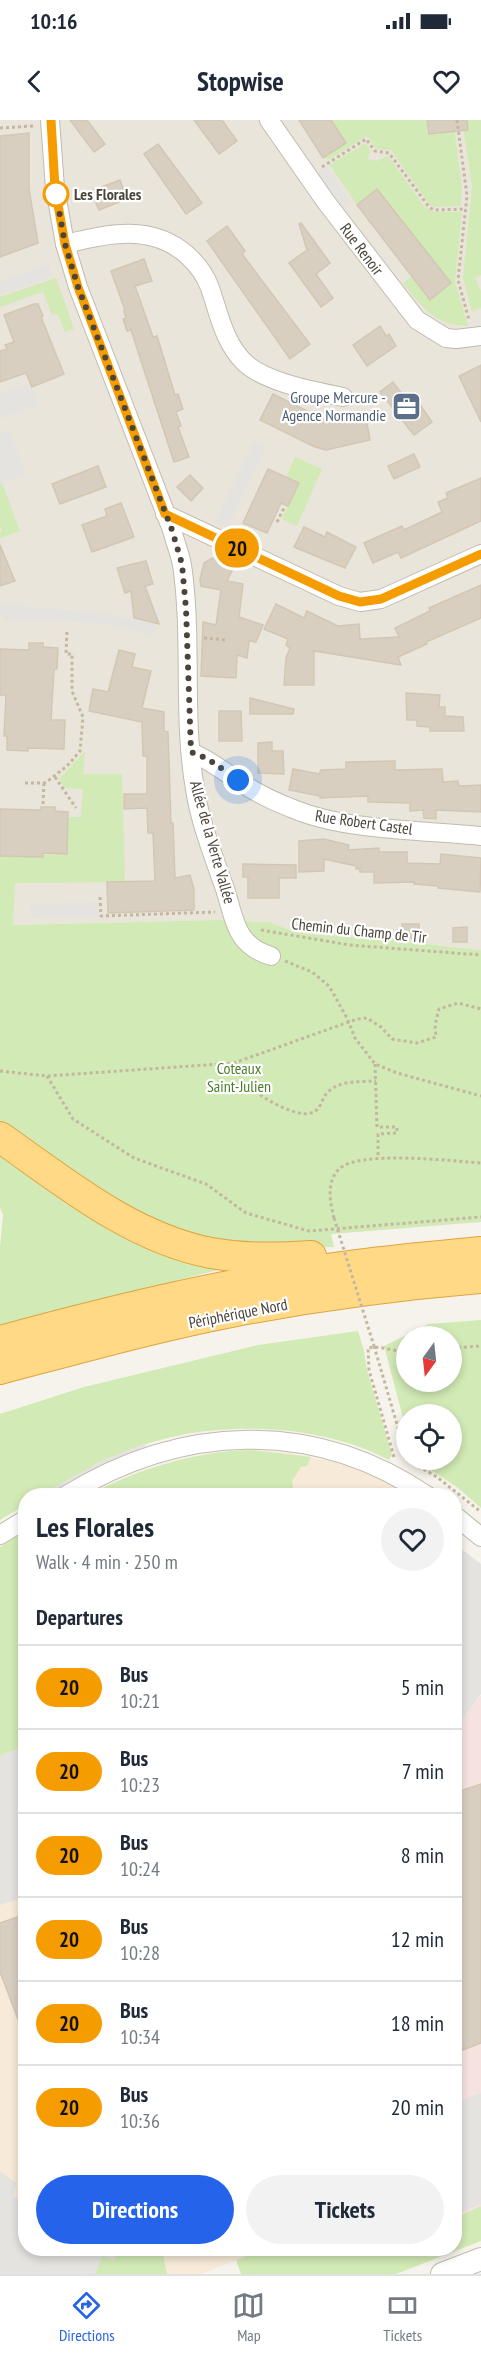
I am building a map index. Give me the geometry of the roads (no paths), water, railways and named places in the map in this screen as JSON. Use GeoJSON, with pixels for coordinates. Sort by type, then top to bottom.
{"type":"FeatureCollection","features":[{"type":"Feature","properties":{"kind":"highway"},"geometry":{"type":"LineString","coordinates":[[0,1137],[109,1211],[165,1239],[208,1252],[233,1256],[269,1258],[314,1256],[358,1265]]}},
{"type":"Feature","properties":{"kind":"highway","name":"Périphérique Nord"},"geometry":{"type":"LineString","coordinates":[[0,1341],[140,1305],[244,1284],[358,1265],[481,1252]]}},
{"type":"Feature","properties":{"kind":"highway","name":"Périphérique Nord"},"geometry":{"type":"LineString","coordinates":[[12,1366],[231,1312],[416,1284],[481,1278]]}},
{"type":"Feature","properties":{"kind":"highway"},"geometry":{"type":"LineString","coordinates":[[0,1386],[12,1366]]}},
{"type":"Feature","properties":{"kind":"street","name":"Rue Renoir"},"geometry":{"type":"LineString","coordinates":[[269,120],[308,176],[417,320],[446,338],[479,337]]}},
{"type":"Feature","properties":{"kind":"street","name":"Allée de la Verte Vallée"},"geometry":{"type":"LineString","coordinates":[[44,123],[65,244],[78,287],[182,564],[191,752],[196,795],[236,924],[245,943],[257,952],[271,956]]}},
{"type":"Feature","properties":{"kind":"street"},"geometry":{"type":"LineString","coordinates":[[65,244],[122,232],[141,233],[173,244],[196,262],[205,276],[217,313],[231,345],[245,363],[271,378],[294,387],[343,397]]}},
{"type":"Feature","properties":{"kind":"street"},"geometry":{"type":"LineString","coordinates":[[165,514],[339,596],[360,602],[381,599],[481,554]]}},
{"type":"Feature","properties":{"kind":"street","name":"Rue Robert Castel"},"geometry":{"type":"LineString","coordinates":[[191,752],[208,759],[253,790],[292,809],[364,825],[481,836]]}},
{"type":"Feature","properties":{"kind":"street"},"geometry":{"type":"LineString","coordinates":[[80,1488],[128,1463],[184,1446],[230,1439],[294,1442],[325,1448],[380,1467],[400,1476],[417,1488]]}},
{"type":"Feature","properties":{"kind":"street"},"geometry":{"type":"LineString","coordinates":[[462,1522],[481,1537]]}},
{"type":"Feature","properties":{"kind":"street"},"geometry":{"type":"LineString","coordinates":[[0,1535],[18,1524]]}},
{"type":"Feature","properties":{"kind":"street"},"geometry":{"type":"LineString","coordinates":[[442,2274],[481,2259]]}},
{"type":"Feature","properties":{"kind":"place","name":"Les Florales"},"geometry":{"type":"Point","coordinates":[56,194]}},
{"type":"Feature","properties":{"kind":"place","name":"Groupe Mercure - Agence Normandie"},"geometry":{"type":"Point","coordinates":[407,406]}},
{"type":"Feature","properties":{"kind":"park label","name":"Coteaux Saint-Julien"},"geometry":{"type":"Point","coordinates":[239,1077]}}]}
